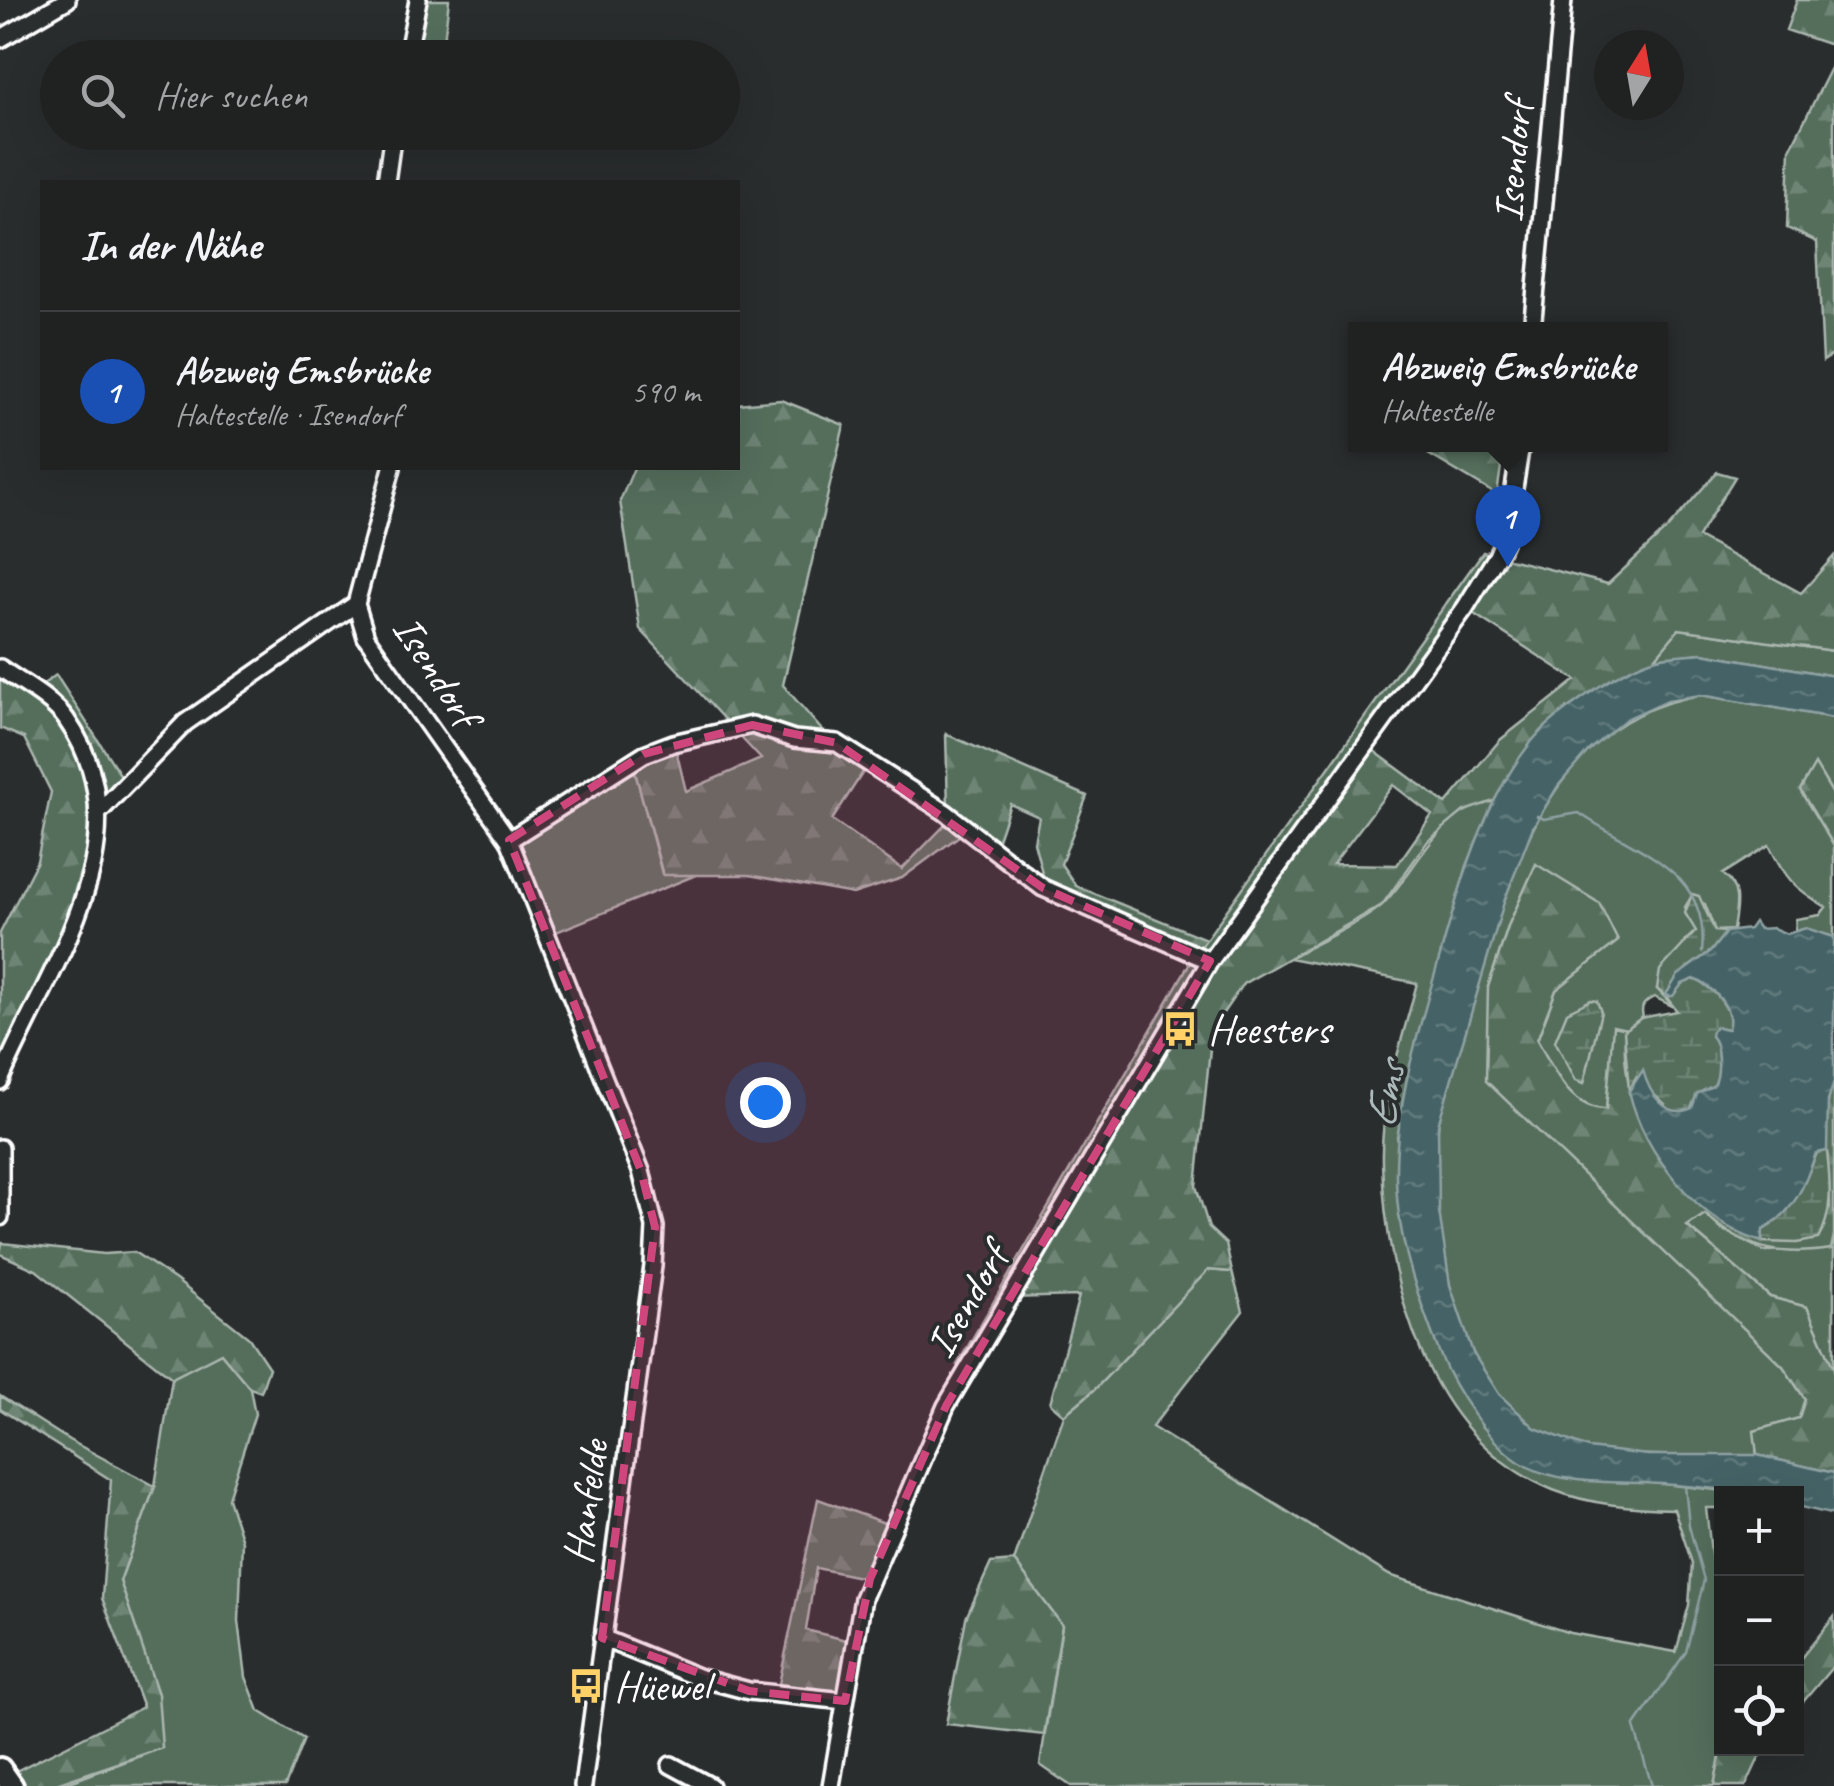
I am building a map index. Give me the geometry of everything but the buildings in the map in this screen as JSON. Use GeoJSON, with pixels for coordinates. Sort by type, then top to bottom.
{"type":"FeatureCollection","features":[{"type":"Feature","properties":{"kind":"main road"},"geometry":{"type":"LineString","coordinates":[[0,1769],[12,1786]]}},
{"type":"Feature","properties":{"kind":"street"},"geometry":{"type":"LineString","coordinates":[[0,39],[67,0]]}},
{"type":"Feature","properties":{"kind":"street"},"geometry":{"type":"LineString","coordinates":[[410,40],[418,0]]}},
{"type":"Feature","properties":{"kind":"street","name":"Isendorf"},"geometry":{"type":"LineString","coordinates":[[1533,322],[1563,0]]}},
{"type":"Feature","properties":{"kind":"street"},"geometry":{"type":"LineString","coordinates":[[386,180],[390,150]]}},
{"type":"Feature","properties":{"kind":"street","name":"Isendorf"},"geometry":{"type":"LineString","coordinates":[[831,1786],[863,1598],[946,1406],[1210,961],[1464,608],[1497,556],[1512,509],[1520,452]]}},
{"type":"Feature","properties":{"kind":"street","name":"Isendorf"},"geometry":{"type":"LineString","coordinates":[[391,470],[356,604],[366,638],[509,840],[641,1170],[656,1228]]}},
{"type":"Feature","properties":{"kind":"street"},"geometry":{"type":"LineString","coordinates":[[100,810],[185,723],[356,604]]}},
{"type":"Feature","properties":{"kind":"street"},"geometry":{"type":"LineString","coordinates":[[0,668],[65,718],[93,773],[100,810],[99,834],[81,908],[67,945],[20,1031],[0,1081]]}},
{"type":"Feature","properties":{"kind":"street"},"geometry":{"type":"LineString","coordinates":[[509,840],[644,754],[672,743],[752,726],[794,739],[837,742],[944,812],[1043,888],[1210,961]]}},
{"type":"Feature","properties":{"kind":"street"},"geometry":{"type":"LineString","coordinates":[[0,1148],[0,1217]]}},
{"type":"Feature","properties":{"kind":"street","name":"Hanfelde"},"geometry":{"type":"LineString","coordinates":[[583,1786],[649,1308],[656,1228]]}},
{"type":"Feature","properties":{"kind":"street"},"geometry":{"type":"LineString","coordinates":[[602,1638],[700,1678],[749,1691],[845,1701]]}},
{"type":"Feature","properties":{"kind":"street"},"geometry":{"type":"LineString","coordinates":[[671,1766],[710,1786]]}},
{"type":"Feature","properties":{"kind":"highlighted area"},"geometry":{"type":"Polygon","coordinates":[[[752,725],[837,743],[1043,888],[1210,961],[946,1406],[870,1579],[845,1701],[749,1691],[602,1638],[655,1227],[641,1171],[509,840],[644,754],[752,725]]]}},
{"type":"Feature","properties":{"kind":"green space"},"geometry":{"type":"Polygon","coordinates":[[[421,0],[449,0],[444,40],[413,40],[421,0]]]}},
{"type":"Feature","properties":{"kind":"green space"},"geometry":{"type":"Polygon","coordinates":[[[1797,0],[1834,0],[1834,46],[1786,30],[1797,0]]]}},
{"type":"Feature","properties":{"kind":"green space"},"geometry":{"type":"Polygon","coordinates":[[[1834,62],[1834,354],[1823,361],[1817,242],[1787,228],[1790,149],[1834,62]]]}},
{"type":"Feature","properties":{"kind":"green space"},"geometry":{"type":"Polygon","coordinates":[[[781,400],[844,425],[783,685],[839,750],[865,769],[832,820],[902,869],[948,822],[963,833],[902,878],[853,894],[749,875],[663,875],[633,764],[676,750],[686,791],[761,759],[640,629],[620,501],[633,470],[740,470],[740,404],[781,400]]]}},
{"type":"Feature","properties":{"kind":"green space"},"geometry":{"type":"Polygon","coordinates":[[[1425,452],[1503,452],[1497,495],[1425,452]]]}},
{"type":"Feature","properties":{"kind":"green space"},"geometry":{"type":"Polygon","coordinates":[[[1717,472],[1735,477],[1698,537],[1801,593],[1834,556],[1834,651],[1679,629],[1655,658],[1566,709],[1532,741],[1494,801],[1464,811],[1428,841],[1382,905],[1243,984],[1212,1029],[1196,1186],[1209,1228],[1226,1244],[1232,1272],[1208,1270],[1094,1390],[1064,1415],[1050,1403],[1079,1296],[1009,1298],[1179,1010],[1366,745],[1446,804],[1500,740],[1576,680],[1465,608],[1497,556],[1608,584],[1667,529],[1717,472]],[[1393,785],[1333,864],[1397,865],[1432,815],[1393,785]]]}},
{"type":"Feature","properties":{"kind":"green space"},"geometry":{"type":"Polygon","coordinates":[[[1483,552],[1497,556],[1210,961],[967,1370],[957,1365],[1192,959],[1483,552]]]}},
{"type":"Feature","properties":{"kind":"green space"},"geometry":{"type":"Polygon","coordinates":[[[1679,629],[1834,651],[1834,676],[1702,653],[1655,658],[1679,629]]]}},
{"type":"Feature","properties":{"kind":"green space"},"geometry":{"type":"Polygon","coordinates":[[[0,675],[28,695],[56,675],[123,779],[92,831],[61,939],[15,1024],[0,1061],[0,933],[37,861],[51,792],[24,738],[0,728],[0,675]]]}},
{"type":"Feature","properties":{"kind":"green space"},"geometry":{"type":"Polygon","coordinates":[[[1701,695],[1834,718],[1834,796],[1815,765],[1800,790],[1834,846],[1834,937],[1803,929],[1795,932],[1796,919],[1820,915],[1826,907],[1792,881],[1769,845],[1723,874],[1735,892],[1733,930],[1715,931],[1705,904],[1690,899],[1685,907],[1697,930],[1686,940],[1657,989],[1674,1007],[1654,997],[1644,1005],[1643,1017],[1626,1029],[1614,1027],[1606,1110],[1581,1102],[1572,1094],[1537,1040],[1556,990],[1618,941],[1536,864],[1509,924],[1488,987],[1689,1274],[1783,1366],[1805,1399],[1799,1418],[1755,1431],[1757,1455],[1611,1452],[1556,1439],[1534,1428],[1505,1403],[1482,1370],[1465,1333],[1443,1249],[1436,1165],[1439,1116],[1497,921],[1524,847],[1542,813],[1563,780],[1613,730],[1654,707],[1701,695]]]}},
{"type":"Feature","properties":{"kind":"green space"},"geometry":{"type":"Polygon","coordinates":[[[946,734],[1087,796],[1061,864],[1076,886],[1206,939],[1199,948],[1044,880],[1034,842],[1039,817],[1010,804],[996,845],[948,808],[946,734]]]}},
{"type":"Feature","properties":{"kind":"green space"},"geometry":{"type":"Polygon","coordinates":[[[633,764],[662,874],[696,875],[554,933],[514,841],[633,764]]]}},
{"type":"Feature","properties":{"kind":"green space"},"geometry":{"type":"Polygon","coordinates":[[[1815,764],[1834,796],[1834,846],[1800,790],[1815,764]]]}},
{"type":"Feature","properties":{"kind":"green space"},"geometry":{"type":"Polygon","coordinates":[[[1494,801],[1467,866],[1443,946],[1397,1137],[1482,1427],[1664,1484],[1714,1490],[1714,1508],[1706,1508],[1714,1579],[1714,1756],[1721,1756],[1714,1786],[1071,1786],[1040,1765],[1062,1625],[1014,1561],[1064,1415],[1094,1390],[1208,1270],[1232,1272],[1243,1311],[1152,1427],[1389,1575],[1570,1633],[1676,1652],[1689,1605],[1692,1563],[1674,1509],[1582,1499],[1553,1490],[1510,1467],[1474,1435],[1445,1397],[1422,1354],[1393,1259],[1382,1163],[1388,1095],[1417,983],[1289,958],[1383,904],[1443,828],[1474,807],[1494,801]]]}},
{"type":"Feature","properties":{"kind":"green space"},"geometry":{"type":"Polygon","coordinates":[[[1536,864],[1599,903],[1618,941],[1556,990],[1537,1040],[1572,1095],[1593,1107],[1606,1109],[1613,1026],[1626,1029],[1629,1085],[1647,1138],[1830,1208],[1826,1128],[1834,1082],[1831,1249],[1795,1252],[1763,1248],[1734,1235],[1705,1214],[1687,1226],[1770,1297],[1807,1307],[1834,1369],[1834,1473],[1757,1455],[1754,1431],[1799,1418],[1805,1399],[1783,1366],[1486,1081],[1488,987],[1509,924],[1536,864]]]}},
{"type":"Feature","properties":{"kind":"green space"},"geometry":{"type":"Polygon","coordinates":[[[1692,894],[1699,896],[1715,931],[1726,932],[1711,951],[1686,969],[1665,996],[1657,989],[1660,970],[1696,931],[1685,913],[1692,894]]]}},
{"type":"Feature","properties":{"kind":"green space"},"geometry":{"type":"Polygon","coordinates":[[[1693,979],[1717,995],[1731,1021],[1728,1029],[1716,1027],[1719,1074],[1714,1086],[1697,1094],[1690,1111],[1672,1112],[1636,1077],[1629,1091],[1624,1031],[1641,1018],[1677,1011],[1667,998],[1693,979]]]}},
{"type":"Feature","properties":{"kind":"green space"},"geometry":{"type":"Polygon","coordinates":[[[1591,1000],[1597,1001],[1601,1012],[1584,1083],[1576,1080],[1555,1041],[1567,1012],[1591,1000]]]}},
{"type":"Feature","properties":{"kind":"green space"},"geometry":{"type":"Polygon","coordinates":[[[1818,1151],[1827,1151],[1830,1185],[1827,1218],[1818,1239],[1762,1242],[1763,1230],[1783,1214],[1797,1195],[1818,1151]]]}},
{"type":"Feature","properties":{"kind":"green space"},"geometry":{"type":"Polygon","coordinates":[[[1705,1214],[1721,1229],[1764,1251],[1830,1249],[1834,1235],[1834,1369],[1807,1307],[1770,1297],[1687,1226],[1705,1214]]]}},
{"type":"Feature","properties":{"kind":"green space"},"geometry":{"type":"Polygon","coordinates":[[[2,1243],[104,1254],[134,1252],[249,1338],[269,1368],[261,1392],[250,1388],[221,1353],[172,1378],[36,1270],[0,1254],[2,1243]]]}},
{"type":"Feature","properties":{"kind":"green space"},"geometry":{"type":"Polygon","coordinates":[[[221,1353],[250,1388],[255,1414],[228,1498],[242,1541],[239,1621],[246,1677],[259,1711],[304,1739],[285,1786],[59,1786],[162,1748],[120,1581],[155,1486],[172,1378],[221,1353]]]}},
{"type":"Feature","properties":{"kind":"green space"},"geometry":{"type":"Polygon","coordinates":[[[0,1396],[69,1440],[155,1486],[120,1581],[158,1694],[162,1748],[59,1783],[60,1786],[1,1786],[16,1771],[143,1707],[102,1598],[111,1480],[0,1409],[0,1396]]]}},
{"type":"Feature","properties":{"kind":"green space"},"geometry":{"type":"Polygon","coordinates":[[[818,1499],[893,1526],[870,1579],[816,1568],[806,1630],[854,1642],[846,1694],[779,1684],[818,1499]]]}},
{"type":"Feature","properties":{"kind":"green space"},"geometry":{"type":"Polygon","coordinates":[[[1014,1561],[1062,1625],[1044,1735],[946,1724],[966,1618],[991,1563],[1014,1561]]]}},
{"type":"Feature","properties":{"kind":"green space"},"geometry":{"type":"Polygon","coordinates":[[[1834,1617],[1834,1665],[1804,1701],[1804,1654],[1834,1617]]]}},
{"type":"Feature","properties":{"kind":"green space"},"geometry":{"type":"Polygon","coordinates":[[[1760,1756],[1746,1786],[1714,1786],[1720,1757],[1760,1756]]]}},
{"type":"Feature","properties":{"kind":"water"},"geometry":{"type":"Polygon","coordinates":[[[1702,653],[1834,676],[1834,718],[1701,695],[1668,700],[1626,719],[1589,750],[1558,786],[1533,827],[1505,899],[1438,1125],[1439,1211],[1450,1285],[1473,1353],[1499,1394],[1535,1428],[1588,1448],[1648,1455],[1757,1455],[1834,1473],[1834,1515],[1804,1508],[1804,1486],[1714,1486],[1714,1489],[1575,1480],[1526,1466],[1487,1432],[1446,1368],[1417,1290],[1400,1223],[1397,1152],[1408,1073],[1462,881],[1498,793],[1532,741],[1556,718],[1590,692],[1662,657],[1702,653]]]}},
{"type":"Feature","properties":{"kind":"water"},"geometry":{"type":"Polygon","coordinates":[[[1754,922],[1759,929],[1773,928],[1787,934],[1806,928],[1834,937],[1834,1082],[1828,1101],[1827,1151],[1816,1153],[1797,1197],[1783,1215],[1763,1230],[1762,1242],[1717,1219],[1678,1183],[1647,1138],[1629,1091],[1643,1070],[1660,1102],[1683,1111],[1692,1108],[1697,1094],[1714,1085],[1718,1060],[1711,1036],[1716,1027],[1728,1029],[1725,1006],[1715,992],[1694,979],[1682,984],[1673,996],[1665,996],[1678,975],[1711,951],[1726,932],[1749,929],[1754,922]]]}},
{"type":"Feature","properties":{"kind":"waterway"},"geometry":{"type":"LineString","coordinates":[[1537,816],[1544,819],[1579,813],[1664,865],[1694,900],[1702,923],[1702,952]]}},
{"type":"Feature","properties":{"kind":"waterway"},"geometry":{"type":"LineString","coordinates":[[1652,1786],[1634,1727],[1686,1652],[1704,1580],[1689,1526],[1685,1486]]}},
{"type":"Feature","properties":{"kind":"place","name":"Abzweig Emsbrücke"},"geometry":{"type":"Point","coordinates":[1508,567]}},
{"type":"Feature","properties":{"kind":"place","name":"Heesters"},"geometry":{"type":"Point","coordinates":[1180,1029]}},
{"type":"Feature","properties":{"kind":"place","name":"Hüewel"},"geometry":{"type":"Point","coordinates":[586,1686]}},
{"type":"Feature","properties":{"kind":"water label","name":"Ems"},"geometry":{"type":"Point","coordinates":[1385,1095]}}]}
